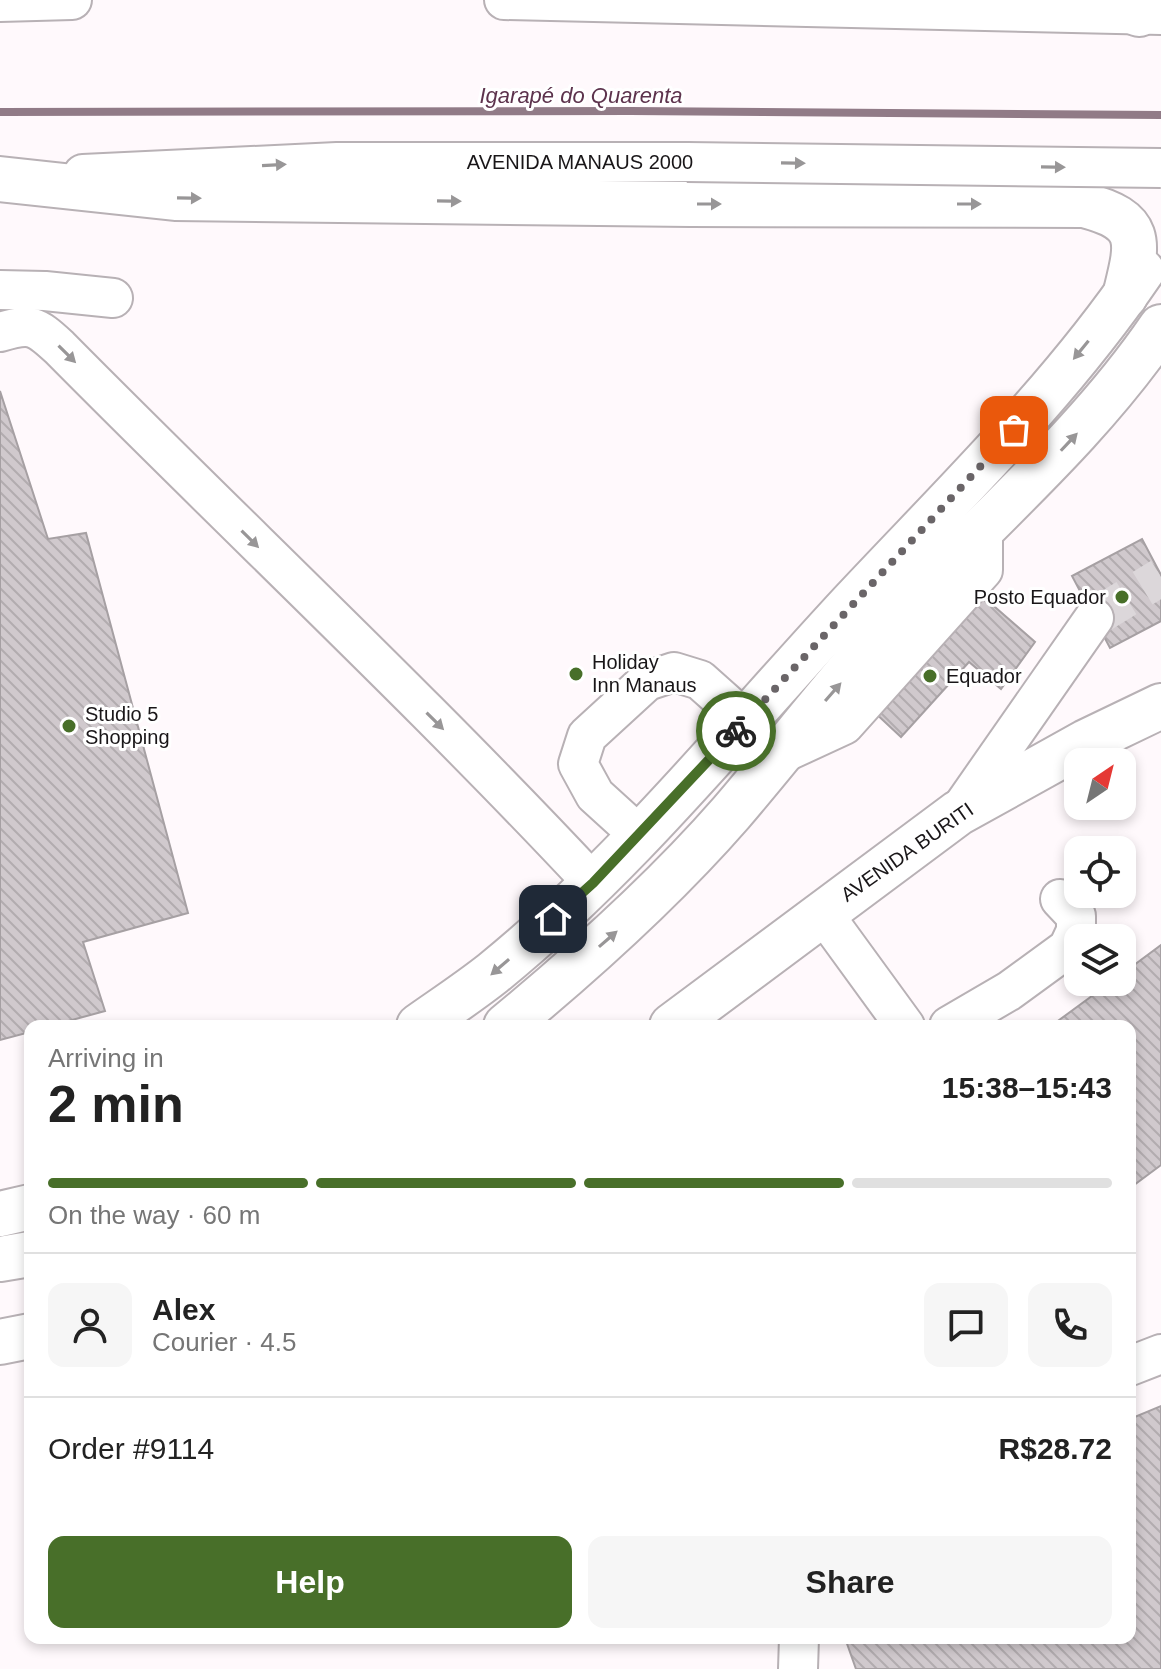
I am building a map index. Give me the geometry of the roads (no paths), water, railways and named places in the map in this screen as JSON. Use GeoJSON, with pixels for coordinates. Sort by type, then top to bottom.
{"type":"FeatureCollection","features":[{"type":"Feature","properties":{"kind":"main road"},"geometry":{"type":"LineString","coordinates":[[1121,218],[1161,167]]}},
{"type":"Feature","properties":{"kind":"main road"},"geometry":{"type":"LineString","coordinates":[[0,178],[175,198],[1084,205],[1121,218],[1131,233],[1136,253],[1125,296]]}},
{"type":"Feature","properties":{"kind":"main road"},"geometry":{"type":"LineString","coordinates":[[427,1020],[492,974],[593,883],[639,835],[1033,410],[1125,296],[1161,243]]}},
{"type":"Feature","properties":{"kind":"main road"},"geometry":{"type":"LineString","coordinates":[[513,1020],[622,927],[729,815],[910,602],[1109,398],[1161,327]]}},
{"type":"Feature","properties":{"kind":"main road"},"geometry":{"type":"LineString","coordinates":[[1109,398],[1161,373]]}},
{"type":"Feature","properties":{"kind":"main road","name":"AVENIDA BURITI"},"geometry":{"type":"LineString","coordinates":[[680,1020],[958,813],[1086,742],[1161,706]]}},
{"type":"Feature","properties":{"kind":"main road"},"geometry":{"type":"LineString","coordinates":[[0,1214],[24,1208]]}},
{"type":"Feature","properties":{"kind":"main road"},"geometry":{"type":"LineString","coordinates":[[0,1259],[24,1255]]}},
{"type":"Feature","properties":{"kind":"main road"},"geometry":{"type":"LineString","coordinates":[[0,1342],[24,1337]]}},
{"type":"Feature","properties":{"kind":"street"},"geometry":{"type":"LineString","coordinates":[[0,2],[72,0]]}},
{"type":"Feature","properties":{"kind":"street"},"geometry":{"type":"LineString","coordinates":[[504,0],[1134,10]]}},
{"type":"Feature","properties":{"kind":"street","name":"AVENIDA MANAUS 2000"},"geometry":{"type":"LineString","coordinates":[[0,178],[337,162],[1161,167]]}},
{"type":"Feature","properties":{"kind":"street"},"geometry":{"type":"LineString","coordinates":[[0,290],[113,298]]}},
{"type":"Feature","properties":{"kind":"street"},"geometry":{"type":"LineString","coordinates":[[0,332],[23,325],[40,329],[518,803],[593,883]]}},
{"type":"Feature","properties":{"kind":"street"},"geometry":{"type":"LineString","coordinates":[[958,813],[1094,618]]}},
{"type":"Feature","properties":{"kind":"street"},"geometry":{"type":"LineString","coordinates":[[639,835],[595,795],[578,764],[587,736],[647,681],[674,672],[700,680],[746,721]]}},
{"type":"Feature","properties":{"kind":"street"},"geometry":{"type":"LineString","coordinates":[[959,1020],[1009,991],[1068,948],[1076,931],[1076,916],[1060,899]]}},
{"type":"Feature","properties":{"kind":"street"},"geometry":{"type":"LineString","coordinates":[[822,912],[901,1020]]}},
{"type":"Feature","properties":{"kind":"street"},"geometry":{"type":"LineString","coordinates":[[1136,1364],[1161,1354]]}},
{"type":"Feature","properties":{"kind":"street"},"geometry":{"type":"LineString","coordinates":[[798,1669],[799,1644]]}},
{"type":"Feature","properties":{"kind":"waterway","name":"Igarapé do Quarenta"},"geometry":{"type":"LineString","coordinates":[[0,112],[630,111],[1161,115]]}},
{"type":"Feature","properties":{"kind":"tunnel"},"geometry":{"type":"LineString","coordinates":[[1094,618],[1161,577]]}},
{"type":"Feature","properties":{"kind":"place","name":"Posto Equador"},"geometry":{"type":"Point","coordinates":[1122,597]}},
{"type":"Feature","properties":{"kind":"place","name":"Holiday Inn Manaus"},"geometry":{"type":"Point","coordinates":[576,674]}},
{"type":"Feature","properties":{"kind":"place","name":"Equador"},"geometry":{"type":"Point","coordinates":[930,676]}},
{"type":"Feature","properties":{"kind":"place","name":"Studio 5 Shopping"},"geometry":{"type":"Point","coordinates":[69,726]}}]}
